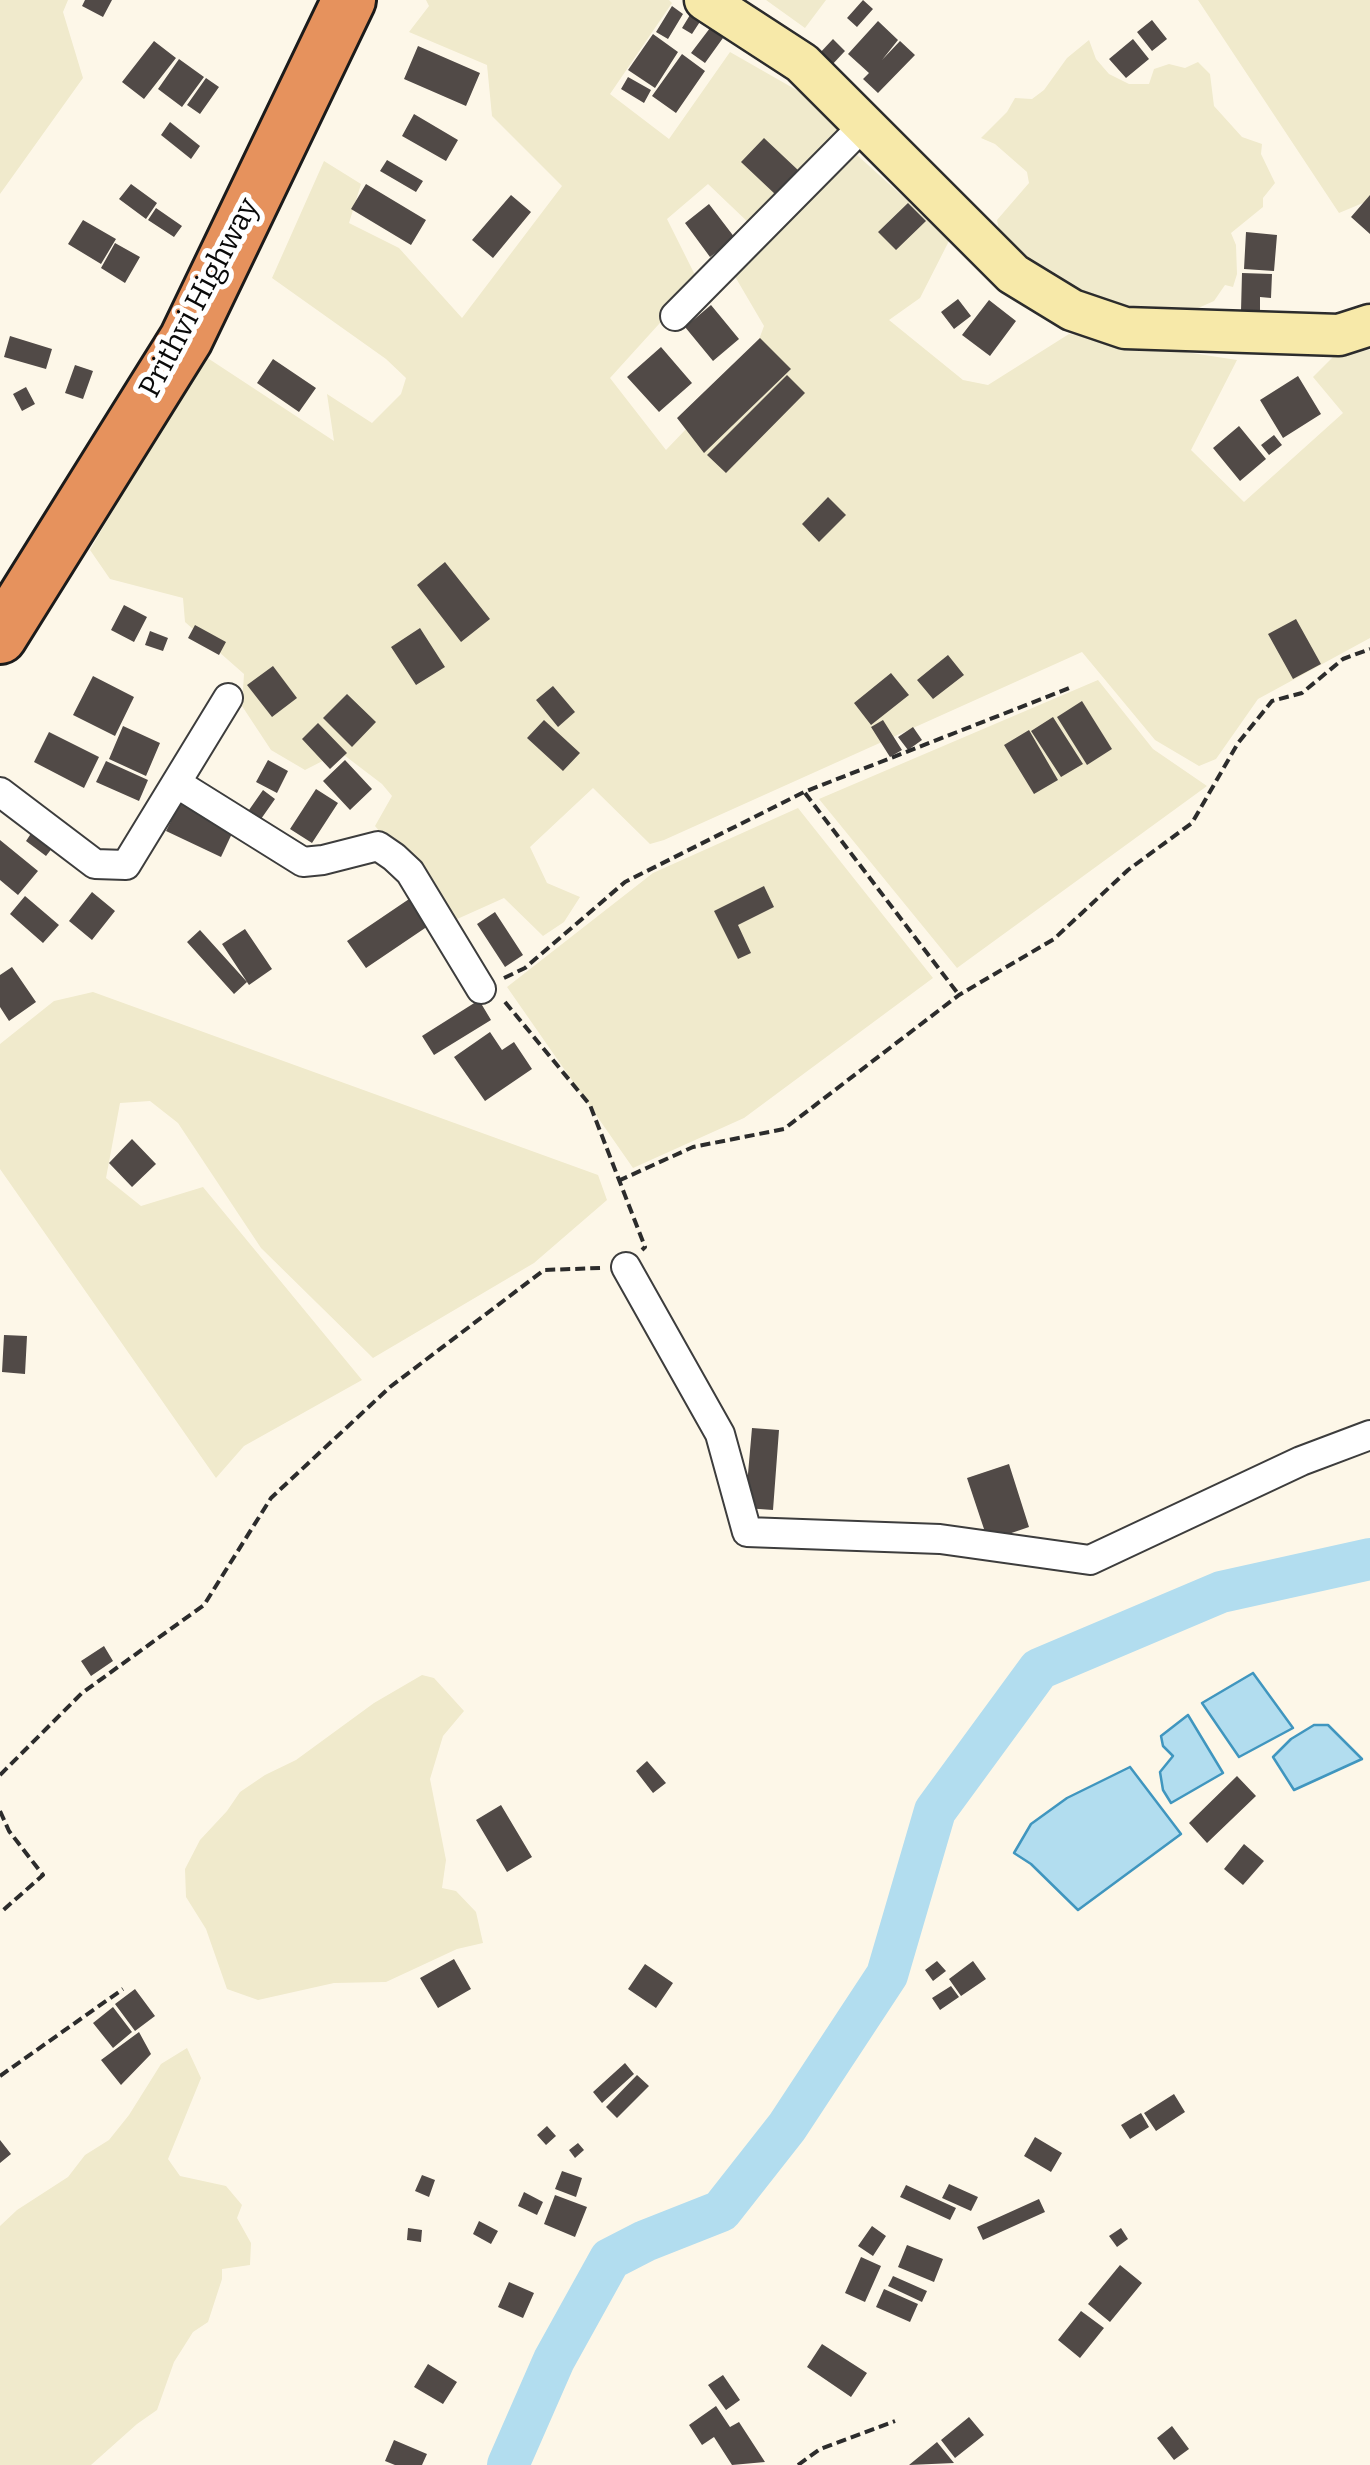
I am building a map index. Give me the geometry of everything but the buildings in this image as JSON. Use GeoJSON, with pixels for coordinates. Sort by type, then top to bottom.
{"type":"FeatureCollection","features":[{"type":"Feature","properties":{"kind":"highway","name":"Prithvi Highway"},"geometry":{"type":"LineString","coordinates":[[0,637],[186,338],[349,0]]}},
{"type":"Feature","properties":{"kind":"main road"},"geometry":{"type":"LineString","coordinates":[[704,0],[802,63],[1013,274],[1072,310],[1125,328],[1339,335],[1370,325]]}},
{"type":"Feature","properties":{"kind":"street"},"geometry":{"type":"LineString","coordinates":[[675,316],[864,125]]}},
{"type":"Feature","properties":{"kind":"street"},"geometry":{"type":"LineString","coordinates":[[0,792],[94,864],[126,865],[228,698]]}},
{"type":"Feature","properties":{"kind":"street"},"geometry":{"type":"LineString","coordinates":[[178,784],[303,862],[378,846],[410,872],[482,990]]}},
{"type":"Feature","properties":{"kind":"street"},"geometry":{"type":"LineString","coordinates":[[626,1267],[720,1434],[747,1532],[940,1539],[1090,1560],[1300,1461],[1370,1436]]}},
{"type":"Feature","properties":{"kind":"path"},"geometry":{"type":"LineString","coordinates":[[618,1180],[694,1146],[784,1130],[960,996],[1054,939],[1128,870],[1192,823],[1238,744],[1272,701],[1302,693],[1343,658],[1370,649]]}},
{"type":"Feature","properties":{"kind":"path"},"geometry":{"type":"LineString","coordinates":[[482,990],[525,968],[625,882],[804,792],[1072,686]]}},
{"type":"Feature","properties":{"kind":"path"},"geometry":{"type":"LineString","coordinates":[[804,792],[960,996]]}},
{"type":"Feature","properties":{"kind":"path"},"geometry":{"type":"LineString","coordinates":[[0,1776],[82,1693],[204,1605],[270,1498],[390,1387],[544,1270],[626,1267],[645,1248],[590,1104],[499,996],[482,990]]}},
{"type":"Feature","properties":{"kind":"path"},"geometry":{"type":"LineString","coordinates":[[0,1811],[9,1832],[43,1876],[0,1913]]}},
{"type":"Feature","properties":{"kind":"path"},"geometry":{"type":"LineString","coordinates":[[0,2076],[123,1988]]}},
{"type":"Feature","properties":{"kind":"path"},"geometry":{"type":"LineString","coordinates":[[798,2465],[820,2448],[895,2420]]}},
{"type":"Feature","properties":{"kind":"shaded area"},"geometry":{"type":"Polygon","coordinates":[[[0,0],[68,0],[63,12],[83,78],[0,194],[0,0]]]}},
{"type":"Feature","properties":{"kind":"shaded area"},"geometry":{"type":"Polygon","coordinates":[[[426,0],[669,0],[672,3],[610,94],[669,139],[730,52],[821,104],[844,133],[752,226],[708,184],[667,219],[698,281],[610,378],[666,450],[751,361],[764,326],[730,268],[857,155],[950,239],[920,298],[889,320],[963,380],[988,385],[1069,334],[1237,360],[1191,450],[1244,502],[1343,413],[1313,377],[1338,352],[1370,350],[1370,638],[1258,699],[1216,759],[1199,766],[1155,740],[1082,652],[650,844],[593,788],[530,847],[547,883],[580,897],[564,922],[543,936],[504,898],[455,920],[375,826],[392,796],[382,784],[340,752],[305,770],[271,750],[242,706],[244,674],[185,622],[183,598],[110,579],[90,550],[203,355],[334,441],[327,394],[372,423],[401,394],[406,378],[386,359],[272,278],[324,161],[361,184],[349,223],[399,248],[462,318],[562,186],[492,116],[487,65],[409,32],[429,6],[426,0]]]}},
{"type":"Feature","properties":{"kind":"shaded area"},"geometry":{"type":"Polygon","coordinates":[[[766,0],[826,0],[805,28],[766,0]]]}},
{"type":"Feature","properties":{"kind":"shaded area"},"geometry":{"type":"Polygon","coordinates":[[[1198,0],[1370,0],[1370,200],[1339,213],[1198,0]]]}},
{"type":"Feature","properties":{"kind":"shaded area"},"geometry":{"type":"Polygon","coordinates":[[[1089,40],[1096,59],[1109,74],[1129,84],[1149,84],[1154,69],[1169,64],[1185,68],[1198,62],[1210,74],[1214,106],[1242,137],[1262,144],[1261,154],[1275,183],[1263,198],[1263,207],[1231,233],[1236,245],[1237,274],[1233,287],[1225,285],[1214,301],[1187,313],[1102,308],[1046,275],[999,230],[997,220],[1029,183],[1027,172],[995,144],[981,138],[1015,98],[1032,99],[1044,90],[1067,58],[1089,40]]]}},
{"type":"Feature","properties":{"kind":"shaded area"},"geometry":{"type":"Polygon","coordinates":[[[1098,680],[1153,749],[1207,786],[957,968],[819,799],[1098,680]]]}},
{"type":"Feature","properties":{"kind":"shaded area"},"geometry":{"type":"Polygon","coordinates":[[[798,808],[933,978],[744,1118],[633,1168],[507,987],[653,873],[798,808]]]}},
{"type":"Feature","properties":{"kind":"shaded area"},"geometry":{"type":"Polygon","coordinates":[[[93,992],[598,1175],[607,1200],[534,1263],[373,1358],[261,1248],[178,1123],[150,1101],[120,1103],[106,1178],[141,1206],[203,1187],[362,1380],[244,1446],[216,1478],[0,1169],[0,1044],[54,1001],[93,992]]]}},
{"type":"Feature","properties":{"kind":"shaded area"},"geometry":{"type":"Polygon","coordinates":[[[422,1675],[434,1678],[464,1711],[443,1736],[430,1779],[446,1860],[442,1888],[456,1891],[476,1912],[483,1943],[457,1949],[386,1982],[334,1983],[258,2000],[227,1989],[206,1929],[186,1897],[185,1869],[200,1840],[240,1792],[296,1760],[374,1703],[422,1675]]]}},
{"type":"Feature","properties":{"kind":"shaded area"},"geometry":{"type":"Polygon","coordinates":[[[187,2048],[201,2078],[168,2159],[180,2176],[226,2186],[242,2205],[237,2218],[251,2243],[250,2265],[222,2269],[208,2322],[193,2332],[174,2362],[157,2410],[91,2465],[0,2465],[0,2226],[17,2210],[68,2177],[85,2155],[109,2140],[161,2064],[187,2048]]]}},
{"type":"Feature","properties":{"kind":"water"},"geometry":{"type":"Polygon","coordinates":[[[1253,1673],[1293,1728],[1239,1757],[1202,1703],[1253,1673]]]}},
{"type":"Feature","properties":{"kind":"water"},"geometry":{"type":"Polygon","coordinates":[[[1188,1715],[1223,1773],[1171,1803],[1163,1790],[1160,1772],[1173,1756],[1163,1746],[1161,1736],[1188,1715]]]}},
{"type":"Feature","properties":{"kind":"water"},"geometry":{"type":"Polygon","coordinates":[[[1314,1725],[1328,1725],[1362,1759],[1294,1790],[1273,1757],[1291,1739],[1314,1725]]]}},
{"type":"Feature","properties":{"kind":"water"},"geometry":{"type":"Polygon","coordinates":[[[1130,1767],[1181,1834],[1078,1910],[1031,1864],[1014,1853],[1031,1824],[1067,1798],[1130,1767]]]}},
{"type":"Feature","properties":{"kind":"waterway"},"geometry":{"type":"LineString","coordinates":[[508,2465],[554,2360],[610,2259],[721,2211],[787,2127],[887,1975],[935,1811],[1039,1669],[1221,1592],[1370,1559]]}}]}
